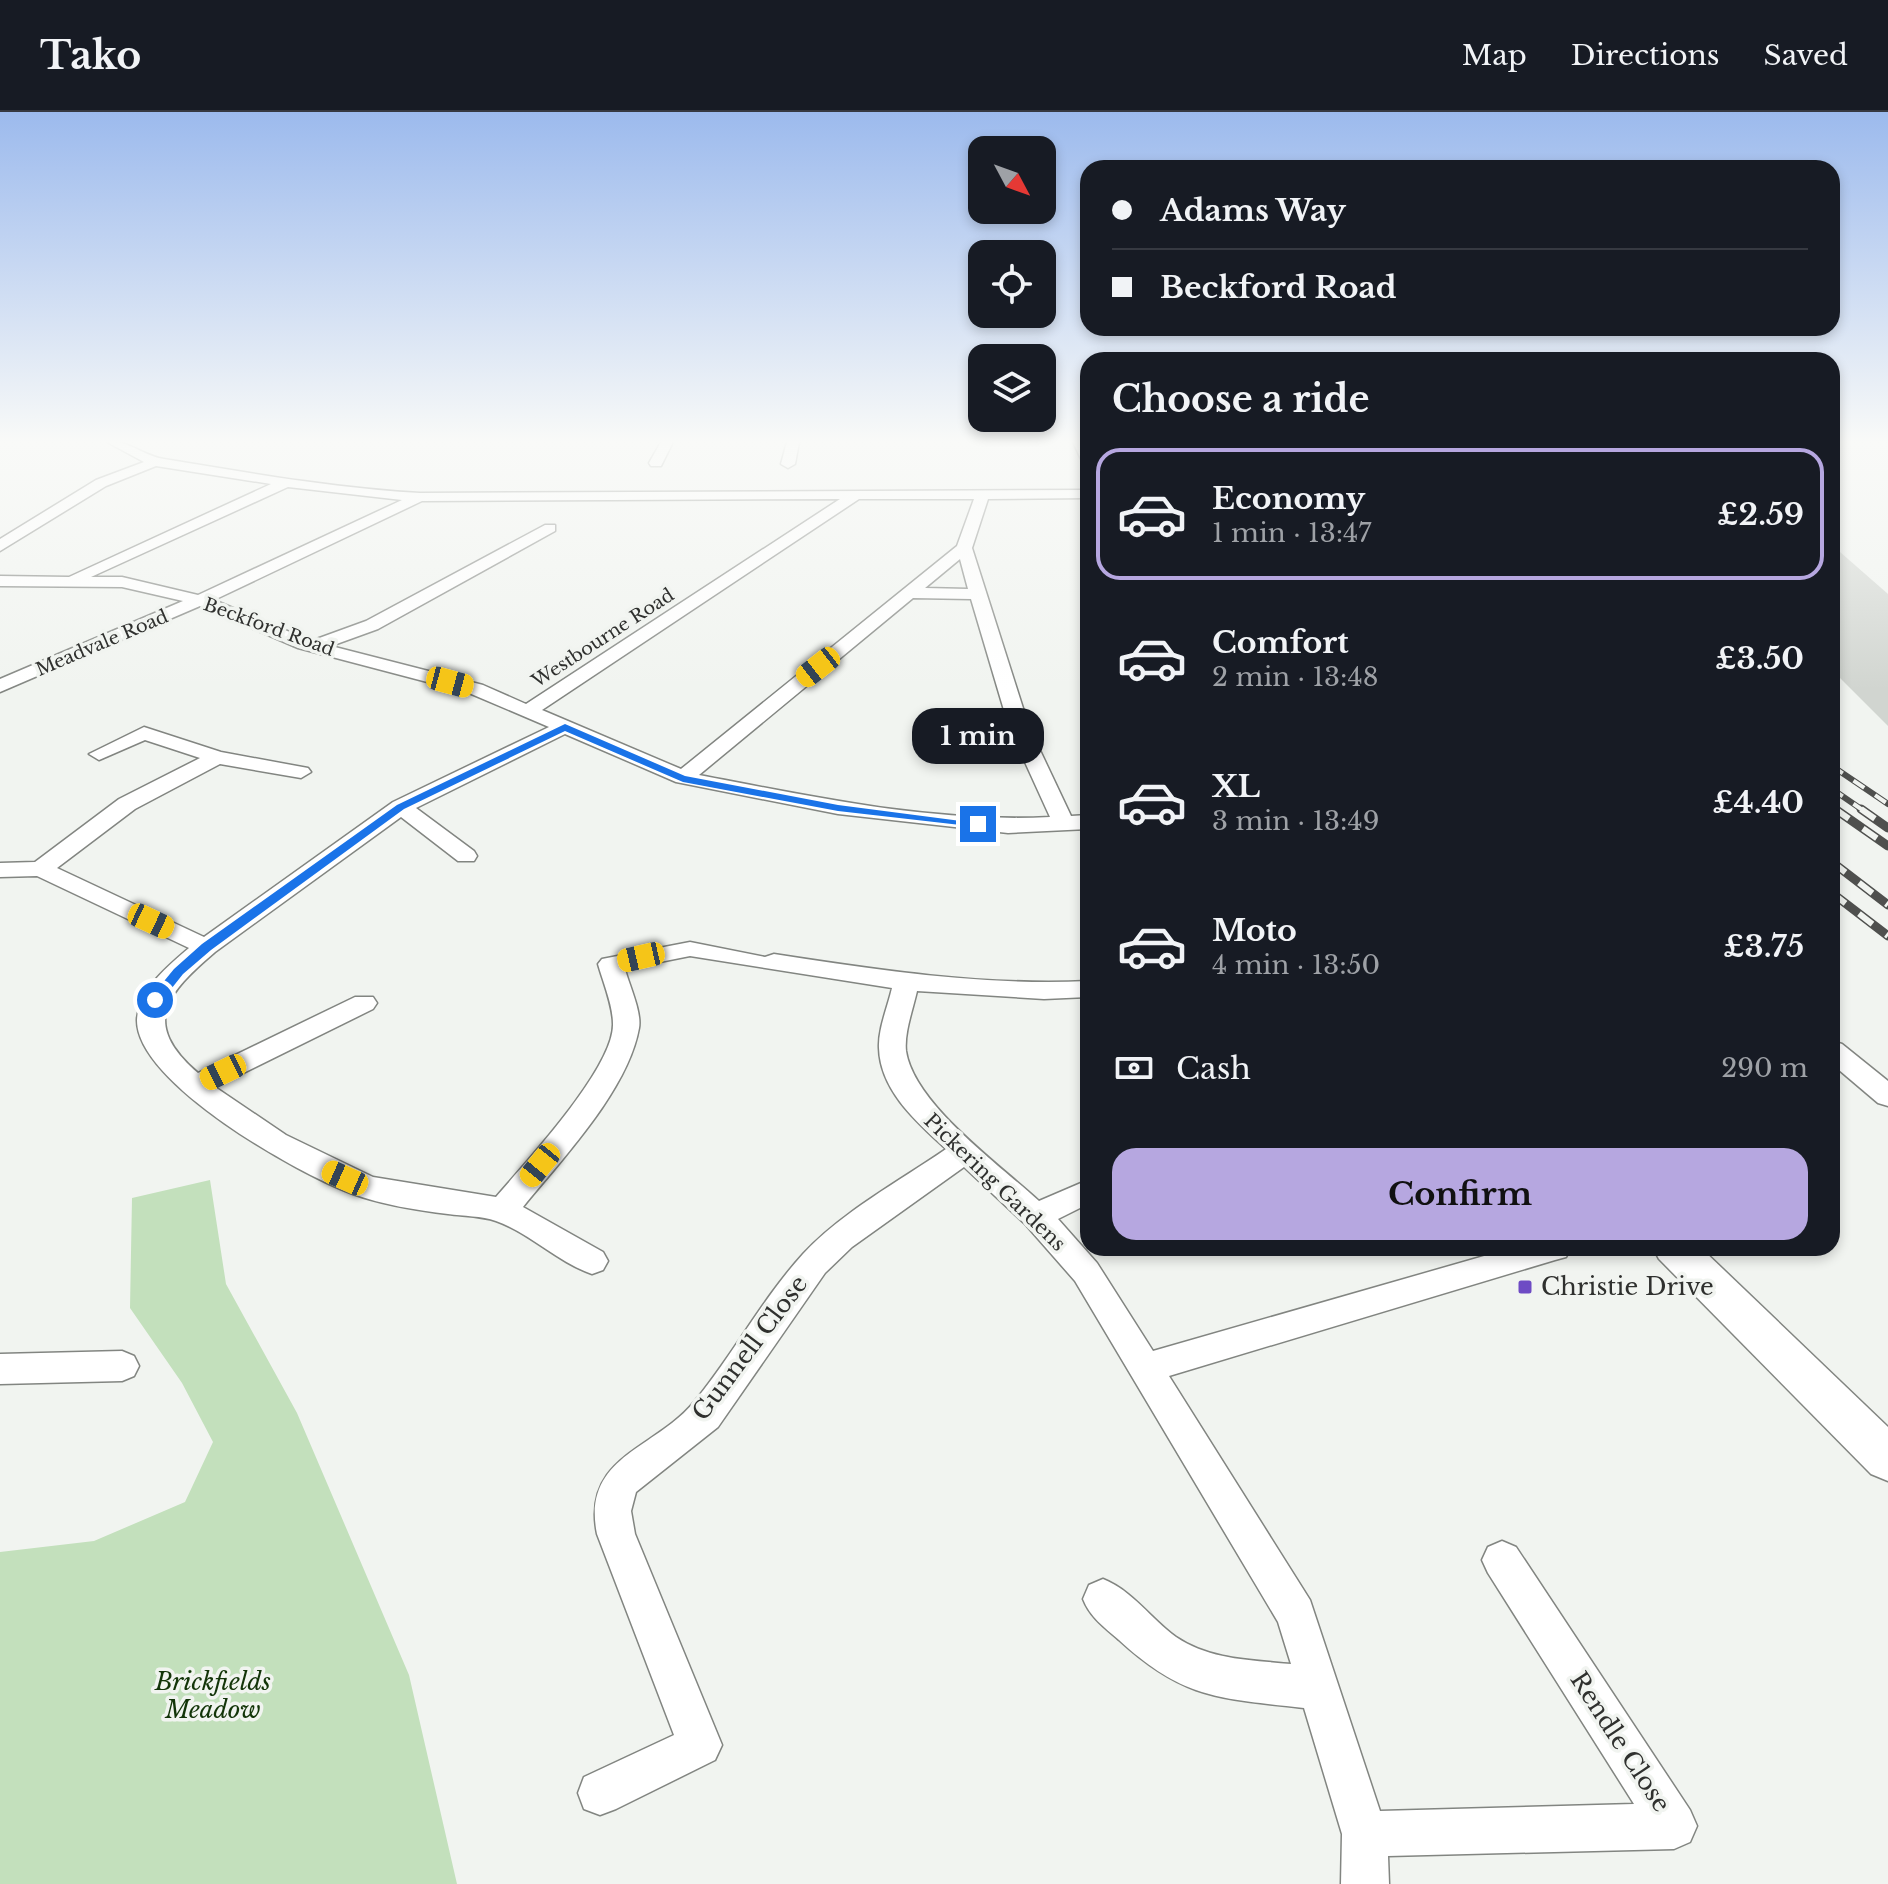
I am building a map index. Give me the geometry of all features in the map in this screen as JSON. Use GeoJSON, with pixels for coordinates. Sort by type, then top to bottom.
{"type":"FeatureCollection","features":[{"type":"Feature","properties":{"kind":"street"},"geometry":{"type":"LineString","coordinates":[[0,546],[34,525]]}},
{"type":"Feature","properties":{"kind":"street"},"geometry":{"type":"LineString","coordinates":[[65,583],[193,525]]}},
{"type":"Feature","properties":{"kind":"street","name":"Meadvale Road"},"geometry":{"type":"LineString","coordinates":[[0,686],[200,600],[361,525]]}},
{"type":"Feature","properties":{"kind":"street","name":"Westbourne Road"},"geometry":{"type":"LineString","coordinates":[[529,710],[811,525]]}},
{"type":"Feature","properties":{"kind":"street"},"geometry":{"type":"LineString","coordinates":[[683,778],[964,548],[972,525]]}},
{"type":"Feature","properties":{"kind":"street"},"geometry":{"type":"LineString","coordinates":[[313,646],[372,625],[550,528]]}},
{"type":"Feature","properties":{"kind":"street"},"geometry":{"type":"LineString","coordinates":[[964,548],[1019,727],[1063,823]]}},
{"type":"Feature","properties":{"kind":"street","name":"Beckford Road"},"geometry":{"type":"LineString","coordinates":[[0,581],[122,582],[200,600],[313,646],[476,689],[683,778],[838,808],[948,822],[1008,826],[1080,822]]}},
{"type":"Feature","properties":{"kind":"street"},"geometry":{"type":"LineString","coordinates":[[912,593],[978,594]]}},
{"type":"Feature","properties":{"kind":"street"},"geometry":{"type":"LineString","coordinates":[[565,727],[401,807],[206,947],[178,971],[155,1000],[150,1021],[156,1048],[194,1086],[254,1129],[324,1169],[365,1187],[503,1210],[592,1261]]}},
{"type":"Feature","properties":{"kind":"street"},"geometry":{"type":"LineString","coordinates":[[99,754],[144,733],[217,757],[301,772]]}},
{"type":"Feature","properties":{"kind":"street"},"geometry":{"type":"LineString","coordinates":[[41,869],[127,804],[217,757]]}},
{"type":"Feature","properties":{"kind":"street"},"geometry":{"type":"LineString","coordinates":[[401,807],[466,856]]}},
{"type":"Feature","properties":{"kind":"street"},"geometry":{"type":"LineString","coordinates":[[0,870],[41,869],[206,947]]}},
{"type":"Feature","properties":{"kind":"street"},"geometry":{"type":"LineString","coordinates":[[503,1210],[595,1098],[614,1059],[627,1026],[611,964],[690,949],[906,982],[1044,991],[1080,989]]}},
{"type":"Feature","properties":{"kind":"street","name":"Pickering Gardens"},"geometry":{"type":"LineString","coordinates":[[906,982],[892,1047],[896,1068],[916,1105],[963,1152],[1036,1216],[1086,1272],[1145,1368]]}},
{"type":"Feature","properties":{"kind":"street"},"geometry":{"type":"LineString","coordinates":[[194,1086],[364,1003]]}},
{"type":"Feature","properties":{"kind":"street"},"geometry":{"type":"LineString","coordinates":[[1840,1057],[1888,1096]]}},
{"type":"Feature","properties":{"kind":"street","name":"Gunnell Close"},"geometry":{"type":"LineString","coordinates":[[600,1793],[700,1745],[616,1534],[610,1505],[619,1487],[632,1473],[705,1416],[814,1264],[841,1238],[963,1152]]}},
{"type":"Feature","properties":{"kind":"street"},"geometry":{"type":"LineString","coordinates":[[1036,1216],[1080,1195]]}},
{"type":"Feature","properties":{"kind":"street"},"geometry":{"type":"LineString","coordinates":[[1365,1884],[1365,1834],[1296,1614],[1145,1368],[1528,1256]]}},
{"type":"Feature","properties":{"kind":"street"},"geometry":{"type":"LineString","coordinates":[[1682,1256],[1888,1459]]}},
{"type":"Feature","properties":{"kind":"street"},"geometry":{"type":"LineString","coordinates":[[0,1369],[122,1366]]}},
{"type":"Feature","properties":{"kind":"street","name":"Rendle Close"},"geometry":{"type":"LineString","coordinates":[[1365,1834],[1674,1826],[1502,1560]]}},
{"type":"Feature","properties":{"kind":"street"},"geometry":{"type":"LineString","coordinates":[[1103,1599],[1162,1652],[1208,1676],[1319,1688]]}},
{"type":"Feature","properties":{"kind":"green space","name":"Brickfields Meadow"},"geometry":{"type":"Polygon","coordinates":[[[210,1180],[226,1284],[297,1413],[409,1675],[457,1884],[0,1884],[0,1552],[94,1541],[185,1502],[213,1442],[182,1383],[130,1308],[132,1198],[210,1180]]]}},
{"type":"Feature","properties":{"kind":"building"},"geometry":{"type":"Polygon","coordinates":[[[1840,552],[1888,594],[1888,726],[1840,678],[1840,552]]]}},
{"type":"Feature","properties":{"kind":"railway"},"geometry":{"type":"LineString","coordinates":[[1840,771],[1888,804]]}},
{"type":"Feature","properties":{"kind":"railway"},"geometry":{"type":"LineString","coordinates":[[1840,794],[1864,811]]}},
{"type":"Feature","properties":{"kind":"railway"},"geometry":{"type":"LineString","coordinates":[[1861,809],[1888,828]]}},
{"type":"Feature","properties":{"kind":"railway"},"geometry":{"type":"LineString","coordinates":[[1840,812],[1888,846]]}},
{"type":"Feature","properties":{"kind":"railway"},"geometry":{"type":"LineString","coordinates":[[1840,868],[1888,905]]}},
{"type":"Feature","properties":{"kind":"railway"},"geometry":{"type":"LineString","coordinates":[[1840,899],[1888,936]]}},
{"type":"Feature","properties":{"kind":"place","name":"Christie Drive"},"geometry":{"type":"Point","coordinates":[1525,1287]}},
{"type":"Feature","properties":{"kind":"route"},"geometry":{"type":"LineString","coordinates":[[155,1000],[178,971],[206,947],[401,807],[565,727],[683,778],[838,808],[978,824]]}}]}
